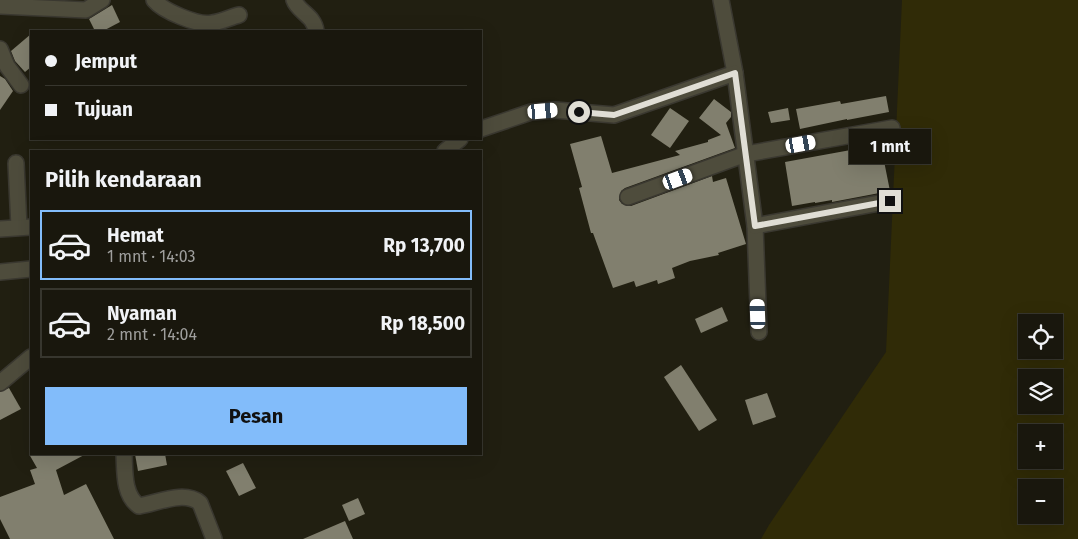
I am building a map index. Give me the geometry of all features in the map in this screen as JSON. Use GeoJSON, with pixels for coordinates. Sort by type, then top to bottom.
{"type":"FeatureCollection","features":[{"type":"Feature","properties":{"kind":"street"},"geometry":{"type":"LineString","coordinates":[[0,6],[86,10],[102,0]]}},
{"type":"Feature","properties":{"kind":"street"},"geometry":{"type":"LineString","coordinates":[[154,0],[157,4],[179,15],[200,23],[212,23],[239,15]]}},
{"type":"Feature","properties":{"kind":"street"},"geometry":{"type":"LineString","coordinates":[[294,0],[296,5],[307,14],[316,30]]}},
{"type":"Feature","properties":{"kind":"street"},"geometry":{"type":"LineString","coordinates":[[721,0],[735,73],[755,226],[759,332]]}},
{"type":"Feature","properties":{"kind":"street"},"geometry":{"type":"LineString","coordinates":[[0,48],[7,66],[22,85]]}},
{"type":"Feature","properties":{"kind":"street"},"geometry":{"type":"LineString","coordinates":[[482,129],[531,112],[555,110],[614,115],[735,73]]}},
{"type":"Feature","properties":{"kind":"street"},"geometry":{"type":"LineString","coordinates":[[628,198],[746,154],[892,128]]}},
{"type":"Feature","properties":{"kind":"street"},"geometry":{"type":"LineString","coordinates":[[446,150],[459,140]]}},
{"type":"Feature","properties":{"kind":"street"},"geometry":{"type":"LineString","coordinates":[[0,229],[25,227],[16,163]]}},
{"type":"Feature","properties":{"kind":"street"},"geometry":{"type":"LineString","coordinates":[[755,226],[890,201]]}},
{"type":"Feature","properties":{"kind":"street"},"geometry":{"type":"LineString","coordinates":[[0,272],[30,269]]}},
{"type":"Feature","properties":{"kind":"street"},"geometry":{"type":"LineString","coordinates":[[0,383],[30,358]]}},
{"type":"Feature","properties":{"kind":"street"},"geometry":{"type":"LineString","coordinates":[[124,455],[126,484],[130,497],[135,503],[139,506],[186,496],[195,499],[200,503],[214,539]]}},
{"type":"Feature","properties":{"kind":"shaded area"},"geometry":{"type":"Polygon","coordinates":[[[902,0],[1078,0],[1078,539],[761,539],[886,352],[902,0]]]}},
{"type":"Feature","properties":{"kind":"building"},"geometry":{"type":"Polygon","coordinates":[[[112,5],[120,22],[105,30],[94,30],[89,19],[112,5]]]}},
{"type":"Feature","properties":{"kind":"building"},"geometry":{"type":"Polygon","coordinates":[[[30,35],[30,68],[25,72],[15,61],[11,51],[30,35]]]}},
{"type":"Feature","properties":{"kind":"building"},"geometry":{"type":"Polygon","coordinates":[[[0,76],[5,79],[13,91],[0,110],[0,76]]]}},
{"type":"Feature","properties":{"kind":"building"},"geometry":{"type":"Polygon","coordinates":[[[886,96],[889,112],[800,129],[796,109],[840,101],[841,104],[886,96]]]}},
{"type":"Feature","properties":{"kind":"building"},"geometry":{"type":"Polygon","coordinates":[[[714,99],[731,112],[731,117],[726,123],[735,148],[625,188],[621,191],[619,200],[622,204],[631,206],[712,176],[713,182],[726,178],[746,244],[718,253],[719,255],[690,261],[672,268],[675,278],[658,284],[657,280],[636,287],[634,281],[613,288],[593,233],[591,233],[579,188],[582,187],[570,144],[601,136],[612,173],[680,155],[675,151],[708,142],[708,140],[721,135],[699,118],[714,99]]]}},
{"type":"Feature","properties":{"kind":"building"},"geometry":{"type":"Polygon","coordinates":[[[670,108],[689,121],[670,148],[651,135],[670,108]]]}},
{"type":"Feature","properties":{"kind":"building"},"geometry":{"type":"Polygon","coordinates":[[[788,108],[790,120],[771,123],[768,112],[788,108]]]}},
{"type":"Feature","properties":{"kind":"building"},"geometry":{"type":"Polygon","coordinates":[[[889,143],[892,159],[884,161],[890,191],[832,202],[832,200],[792,206],[785,162],[889,143]]]}},
{"type":"Feature","properties":{"kind":"building"},"geometry":{"type":"Polygon","coordinates":[[[722,307],[728,321],[701,333],[695,319],[722,307]]]}},
{"type":"Feature","properties":{"kind":"building"},"geometry":{"type":"Polygon","coordinates":[[[681,365],[717,420],[699,431],[664,377],[681,365]]]}},
{"type":"Feature","properties":{"kind":"building"},"geometry":{"type":"Polygon","coordinates":[[[9,388],[21,409],[0,420],[0,392],[9,388]]]}},
{"type":"Feature","properties":{"kind":"building"},"geometry":{"type":"Polygon","coordinates":[[[767,393],[776,417],[753,425],[745,400],[767,393]]]}},
{"type":"Feature","properties":{"kind":"building"},"geometry":{"type":"Polygon","coordinates":[[[29,454],[84,455],[56,470],[64,495],[86,484],[114,539],[10,539],[0,519],[0,497],[35,484],[30,470],[37,468],[29,454]]]}},
{"type":"Feature","properties":{"kind":"building"},"geometry":{"type":"Polygon","coordinates":[[[135,455],[165,455],[167,465],[138,471],[135,455]]]}},
{"type":"Feature","properties":{"kind":"building"},"geometry":{"type":"Polygon","coordinates":[[[243,463],[256,488],[239,496],[226,471],[243,463]]]}},
{"type":"Feature","properties":{"kind":"building"},"geometry":{"type":"Polygon","coordinates":[[[358,498],[365,514],[349,521],[342,505],[358,498]]]}},
{"type":"Feature","properties":{"kind":"building"},"geometry":{"type":"Polygon","coordinates":[[[345,521],[353,539],[303,539],[345,521]]]}},
{"type":"Feature","properties":{"kind":"route"},"geometry":{"type":"LineString","coordinates":[[579,112],[614,115],[735,73],[755,226],[890,201]]}}]}
